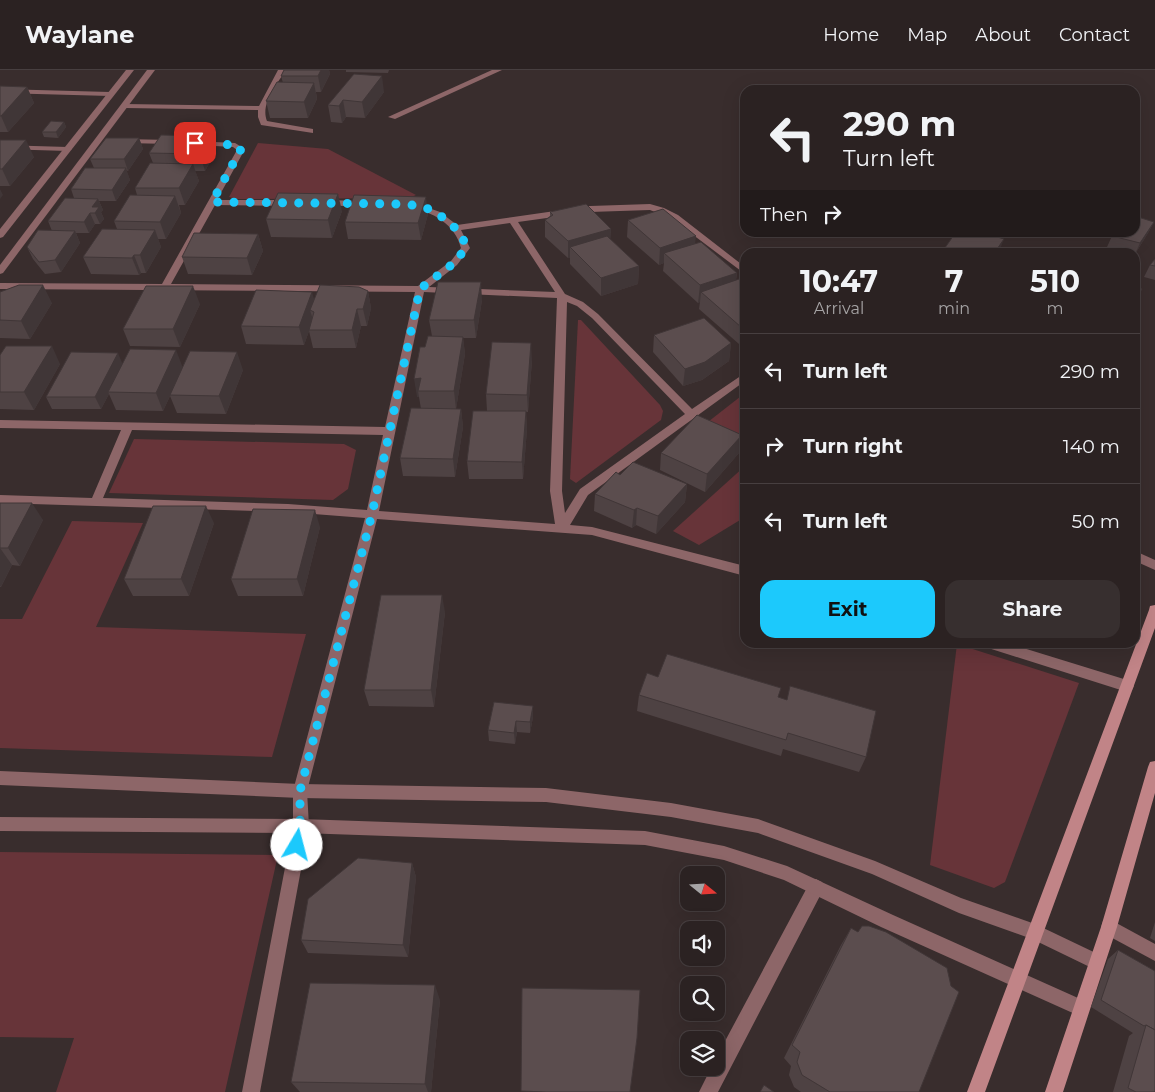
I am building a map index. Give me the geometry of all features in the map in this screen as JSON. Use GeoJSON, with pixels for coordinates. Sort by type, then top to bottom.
{"type":"FeatureCollection","features":[{"type":"Feature","properties":{"kind":"main road"},"geometry":{"type":"LineString","coordinates":[[976,1092],[1155,610]]}},
{"type":"Feature","properties":{"kind":"main road"},"geometry":{"type":"LineString","coordinates":[[1054,1092],[1109,927],[1155,767]]}},
{"type":"Feature","properties":{"kind":"street"},"geometry":{"type":"LineString","coordinates":[[0,235],[130,70]]}},
{"type":"Feature","properties":{"kind":"street"},"geometry":{"type":"LineString","coordinates":[[0,271],[151,70]]}},
{"type":"Feature","properties":{"kind":"street"},"geometry":{"type":"LineString","coordinates":[[282,70],[261,108],[261,118],[264,123],[310,131]]}},
{"type":"Feature","properties":{"kind":"street"},"geometry":{"type":"LineString","coordinates":[[392,117],[498,70]]}},
{"type":"Feature","properties":{"kind":"street"},"geometry":{"type":"LineString","coordinates":[[0,91],[110,94]]}},
{"type":"Feature","properties":{"kind":"street"},"geometry":{"type":"LineString","coordinates":[[125,106],[261,108]]}},
{"type":"Feature","properties":{"kind":"street"},"geometry":{"type":"LineString","coordinates":[[98,140],[108,140]]}},
{"type":"Feature","properties":{"kind":"street"},"geometry":{"type":"LineString","coordinates":[[117,140],[228,144],[235,145],[241,149],[166,287]]}},
{"type":"Feature","properties":{"kind":"street"},"geometry":{"type":"LineString","coordinates":[[0,148],[68,149]]}},
{"type":"Feature","properties":{"kind":"street"},"geometry":{"type":"LineString","coordinates":[[212,202],[380,204]]}},
{"type":"Feature","properties":{"kind":"street"},"geometry":{"type":"LineString","coordinates":[[251,1092],[300,826],[300,791],[372,514],[420,289],[454,263],[466,248],[465,241],[446,219],[423,206],[400,204]]}},
{"type":"Feature","properties":{"kind":"street"},"geometry":{"type":"LineString","coordinates":[[454,228],[590,209],[650,207],[661,210],[682,222],[740,267]]}},
{"type":"Feature","properties":{"kind":"street"},"geometry":{"type":"LineString","coordinates":[[512,219],[562,296],[556,491],[562,528]]}},
{"type":"Feature","properties":{"kind":"street"},"geometry":{"type":"LineString","coordinates":[[0,286],[420,289],[537,292],[562,296],[580,304],[595,316],[691,414]]}},
{"type":"Feature","properties":{"kind":"street"},"geometry":{"type":"LineString","coordinates":[[562,528],[584,492],[740,380]]}},
{"type":"Feature","properties":{"kind":"street"},"geometry":{"type":"LineString","coordinates":[[0,424],[389,431]]}},
{"type":"Feature","properties":{"kind":"street"},"geometry":{"type":"LineString","coordinates":[[96,502],[128,427]]}},
{"type":"Feature","properties":{"kind":"street"},"geometry":{"type":"LineString","coordinates":[[0,498],[288,508],[592,530],[740,570]]}},
{"type":"Feature","properties":{"kind":"street"},"geometry":{"type":"LineString","coordinates":[[1140,558],[1155,565]]}},
{"type":"Feature","properties":{"kind":"street"},"geometry":{"type":"LineString","coordinates":[[1004,648],[1127,686]]}},
{"type":"Feature","properties":{"kind":"street"},"geometry":{"type":"LineString","coordinates":[[0,778],[300,791],[546,795],[671,810],[749,824],[875,868],[959,905],[1035,932],[1096,962]]}},
{"type":"Feature","properties":{"kind":"street"},"geometry":{"type":"LineString","coordinates":[[0,824],[300,826],[645,838],[724,853],[786,873],[887,921],[1018,978],[1081,1008]]}},
{"type":"Feature","properties":{"kind":"street"},"geometry":{"type":"LineString","coordinates":[[708,1092],[816,887]]}},
{"type":"Feature","properties":{"kind":"street"},"geometry":{"type":"LineString","coordinates":[[1109,927],[1155,953]]}},
{"type":"Feature","properties":{"kind":"shaded area"},"geometry":{"type":"Polygon","coordinates":[[[258,143],[328,149],[416,195],[409,198],[236,199],[229,197],[258,143]]]}},
{"type":"Feature","properties":{"kind":"shaded area"},"geometry":{"type":"Polygon","coordinates":[[[578,320],[581,320],[660,405],[663,411],[661,420],[576,483],[570,479],[578,320]]]}},
{"type":"Feature","properties":{"kind":"shaded area"},"geometry":{"type":"Polygon","coordinates":[[[740,397],[740,447],[704,425],[740,397]]]}},
{"type":"Feature","properties":{"kind":"shaded area"},"geometry":{"type":"Polygon","coordinates":[[[134,439],[344,444],[356,450],[348,489],[333,500],[109,493],[134,439]]]}},
{"type":"Feature","properties":{"kind":"shaded area"},"geometry":{"type":"Polygon","coordinates":[[[740,471],[740,520],[699,545],[673,531],[740,471]]]}},
{"type":"Feature","properties":{"kind":"shaded area"},"geometry":{"type":"Polygon","coordinates":[[[72,521],[143,523],[96,627],[306,634],[272,757],[0,748],[0,619],[22,619],[72,521]]]}},
{"type":"Feature","properties":{"kind":"shaded area"},"geometry":{"type":"Polygon","coordinates":[[[957,648],[970,648],[1079,683],[1005,882],[994,888],[930,865],[957,648]]]}},
{"type":"Feature","properties":{"kind":"shaded area"},"geometry":{"type":"Polygon","coordinates":[[[0,852],[278,855],[225,1092],[56,1092],[74,1038],[0,1037],[0,852]]]}},
{"type":"Feature","properties":{"kind":"building"},"geometry":{"type":"Polygon","coordinates":[[[284,70],[321,70],[318,76],[281,76],[284,70]]]}},
{"type":"Feature","properties":{"kind":"building"},"geometry":{"type":"Polygon","coordinates":[[[354,74],[382,76],[362,102],[343,100],[339,106],[328,105],[354,74]]]}},
{"type":"Feature","properties":{"kind":"building"},"geometry":{"type":"Polygon","coordinates":[[[277,82],[314,83],[304,102],[266,101],[277,82]]]}},
{"type":"Feature","properties":{"kind":"building"},"geometry":{"type":"Polygon","coordinates":[[[0,86],[27,87],[1,116],[0,116],[0,86]]]}},
{"type":"Feature","properties":{"kind":"building"},"geometry":{"type":"Polygon","coordinates":[[[51,121],[64,122],[56,132],[42,132],[51,121]]]}},
{"type":"Feature","properties":{"kind":"building"},"geometry":{"type":"Polygon","coordinates":[[[161,135],[210,136],[200,154],[149,153],[161,135]]]}},
{"type":"Feature","properties":{"kind":"building"},"geometry":{"type":"Polygon","coordinates":[[[106,138],[139,138],[124,159],[90,159],[106,138]]]}},
{"type":"Feature","properties":{"kind":"building"},"geometry":{"type":"Polygon","coordinates":[[[0,140],[26,140],[2,169],[0,169],[0,140]]]}},
{"type":"Feature","properties":{"kind":"building"},"geometry":{"type":"Polygon","coordinates":[[[150,163],[193,164],[179,188],[135,188],[150,163]]]}},
{"type":"Feature","properties":{"kind":"building"},"geometry":{"type":"Polygon","coordinates":[[[85,168],[126,168],[112,190],[71,189],[85,168]]]}},
{"type":"Feature","properties":{"kind":"building"},"geometry":{"type":"Polygon","coordinates":[[[278,193],[338,194],[328,220],[266,219],[278,193]]]}},
{"type":"Feature","properties":{"kind":"building"},"geometry":{"type":"Polygon","coordinates":[[[130,195],[175,196],[160,222],[114,221],[130,195]]]}},
{"type":"Feature","properties":{"kind":"building"},"geometry":{"type":"Polygon","coordinates":[[[354,195],[426,197],[418,223],[345,222],[354,195]]]}},
{"type":"Feature","properties":{"kind":"building"},"geometry":{"type":"Polygon","coordinates":[[[65,198],[98,199],[92,207],[99,207],[95,213],[90,213],[84,222],[48,221],[65,198]]]}},
{"type":"Feature","properties":{"kind":"building"},"geometry":{"type":"Polygon","coordinates":[[[586,204],[611,229],[568,241],[545,220],[553,215],[550,212],[586,204]]]}},
{"type":"Feature","properties":{"kind":"building"},"geometry":{"type":"Polygon","coordinates":[[[663,209],[696,236],[660,248],[628,220],[663,209]]]}},
{"type":"Feature","properties":{"kind":"building"},"geometry":{"type":"Polygon","coordinates":[[[1140,218],[1154,222],[1140,243],[1116,237],[1140,237],[1140,218]]]}},
{"type":"Feature","properties":{"kind":"building"},"geometry":{"type":"Polygon","coordinates":[[[102,229],[155,230],[140,255],[134,255],[132,258],[83,257],[102,229]]]}},
{"type":"Feature","properties":{"kind":"building"},"geometry":{"type":"Polygon","coordinates":[[[38,230],[75,231],[55,260],[39,262],[27,247],[38,230]]]}},
{"type":"Feature","properties":{"kind":"building"},"geometry":{"type":"Polygon","coordinates":[[[194,233],[258,234],[247,258],[182,257],[194,233]]]}},
{"type":"Feature","properties":{"kind":"building"},"geometry":{"type":"Polygon","coordinates":[[[607,236],[639,266],[601,278],[570,247],[607,236]]]}},
{"type":"Feature","properties":{"kind":"building"},"geometry":{"type":"Polygon","coordinates":[[[952,237],[997,237],[1004,239],[998,248],[945,248],[952,237]]]}},
{"type":"Feature","properties":{"kind":"building"},"geometry":{"type":"Polygon","coordinates":[[[701,242],[737,273],[700,285],[664,253],[701,242]]]}},
{"type":"Feature","properties":{"kind":"building"},"geometry":{"type":"Polygon","coordinates":[[[1155,259],[1155,266],[1150,265],[1155,259]]]}},
{"type":"Feature","properties":{"kind":"building"},"geometry":{"type":"Polygon","coordinates":[[[740,279],[740,326],[701,292],[740,279]]]}},
{"type":"Feature","properties":{"kind":"building"},"geometry":{"type":"Polygon","coordinates":[[[438,282],[481,282],[474,320],[429,320],[438,282]]]}},
{"type":"Feature","properties":{"kind":"building"},"geometry":{"type":"Polygon","coordinates":[[[19,285],[43,285],[21,321],[0,320],[0,292],[19,285]]]}},
{"type":"Feature","properties":{"kind":"building"},"geometry":{"type":"Polygon","coordinates":[[[320,285],[359,287],[368,291],[363,309],[357,309],[352,330],[309,330],[314,312],[310,310],[320,285]]]}},
{"type":"Feature","properties":{"kind":"building"},"geometry":{"type":"Polygon","coordinates":[[[146,286],[193,286],[173,329],[123,329],[146,286]]]}},
{"type":"Feature","properties":{"kind":"building"},"geometry":{"type":"Polygon","coordinates":[[[256,290],[312,292],[299,327],[241,326],[256,290]]]}},
{"type":"Feature","properties":{"kind":"building"},"geometry":{"type":"Polygon","coordinates":[[[704,318],[731,343],[705,362],[685,369],[654,335],[704,318]]]}},
{"type":"Feature","properties":{"kind":"building"},"geometry":{"type":"Polygon","coordinates":[[[428,336],[463,337],[454,391],[418,391],[421,378],[414,379],[420,347],[425,347],[428,336]]]}},
{"type":"Feature","properties":{"kind":"building"},"geometry":{"type":"Polygon","coordinates":[[[492,342],[531,343],[527,395],[486,394],[492,342]]]}},
{"type":"Feature","properties":{"kind":"building"},"geometry":{"type":"Polygon","coordinates":[[[6,346],[52,346],[24,392],[0,392],[0,355],[6,346]]]}},
{"type":"Feature","properties":{"kind":"building"},"geometry":{"type":"Polygon","coordinates":[[[130,349],[176,350],[156,393],[108,392],[130,349]]]}},
{"type":"Feature","properties":{"kind":"building"},"geometry":{"type":"Polygon","coordinates":[[[190,351],[237,352],[219,396],[170,395],[190,351]]]}},
{"type":"Feature","properties":{"kind":"building"},"geometry":{"type":"Polygon","coordinates":[[[71,352],[118,353],[95,397],[46,397],[71,352]]]}},
{"type":"Feature","properties":{"kind":"building"},"geometry":{"type":"Polygon","coordinates":[[[411,408],[461,409],[453,459],[400,458],[411,408]]]}},
{"type":"Feature","properties":{"kind":"building"},"geometry":{"type":"Polygon","coordinates":[[[473,411],[526,411],[522,462],[467,461],[473,411]]]}},
{"type":"Feature","properties":{"kind":"building"},"geometry":{"type":"Polygon","coordinates":[[[697,415],[740,434],[740,437],[707,474],[661,453],[697,415]]]}},
{"type":"Feature","properties":{"kind":"building"},"geometry":{"type":"Polygon","coordinates":[[[633,462],[687,484],[658,516],[637,508],[634,510],[595,494],[616,472],[620,475],[633,462]]]}},
{"type":"Feature","properties":{"kind":"building"},"geometry":{"type":"Polygon","coordinates":[[[0,503],[32,503],[8,548],[0,548],[0,503]]]}},
{"type":"Feature","properties":{"kind":"building"},"geometry":{"type":"Polygon","coordinates":[[[153,506],[206,506],[181,579],[124,579],[153,506]]]}},
{"type":"Feature","properties":{"kind":"building"},"geometry":{"type":"Polygon","coordinates":[[[253,509],[315,510],[297,579],[231,579],[253,509]]]}},
{"type":"Feature","properties":{"kind":"building"},"geometry":{"type":"Polygon","coordinates":[[[381,595],[442,595],[431,690],[364,690],[381,595]]]}},
{"type":"Feature","properties":{"kind":"building"},"geometry":{"type":"Polygon","coordinates":[[[667,654],[781,688],[778,697],[787,700],[790,686],[876,711],[866,757],[788,733],[786,740],[639,695],[647,673],[658,677],[667,654]]]}},
{"type":"Feature","properties":{"kind":"building"},"geometry":{"type":"Polygon","coordinates":[[[494,702],[533,706],[530,722],[516,721],[514,733],[488,730],[494,702]]]}},
{"type":"Feature","properties":{"kind":"building"},"geometry":{"type":"Polygon","coordinates":[[[358,858],[412,863],[403,945],[301,940],[308,899],[358,858]]]}},
{"type":"Feature","properties":{"kind":"building"},"geometry":{"type":"Polygon","coordinates":[[[862,926],[869,926],[886,932],[947,968],[951,986],[959,992],[919,1092],[830,1092],[802,1075],[797,1062],[800,1052],[792,1045],[851,928],[858,932],[862,926]]]}},
{"type":"Feature","properties":{"kind":"building"},"geometry":{"type":"Polygon","coordinates":[[[1118,950],[1155,971],[1155,1030],[1146,1025],[1144,1026],[1101,1000],[1118,950]]]}},
{"type":"Feature","properties":{"kind":"building"},"geometry":{"type":"Polygon","coordinates":[[[310,983],[435,985],[425,1084],[291,1082],[310,983]]]}},
{"type":"Feature","properties":{"kind":"building"},"geometry":{"type":"Polygon","coordinates":[[[522,988],[640,990],[637,1038],[630,1092],[521,1091],[522,988]]]}},
{"type":"Feature","properties":{"kind":"building"},"geometry":{"type":"Polygon","coordinates":[[[1146,1025],[1155,1030],[1155,1092],[1136,1092],[1128,1088],[1146,1025]]]}},
{"type":"Feature","properties":{"kind":"building"},"geometry":{"type":"Polygon","coordinates":[[[764,1085],[774,1092],[760,1092],[764,1085]]]}},
{"type":"Feature","properties":{"kind":"route"},"geometry":{"type":"LineString","coordinates":[[195,143],[235,145],[241,149],[212,202],[400,204],[423,206],[446,219],[465,241],[466,248],[454,263],[420,289],[372,514],[300,791],[300,826],[297,845]]}}]}
